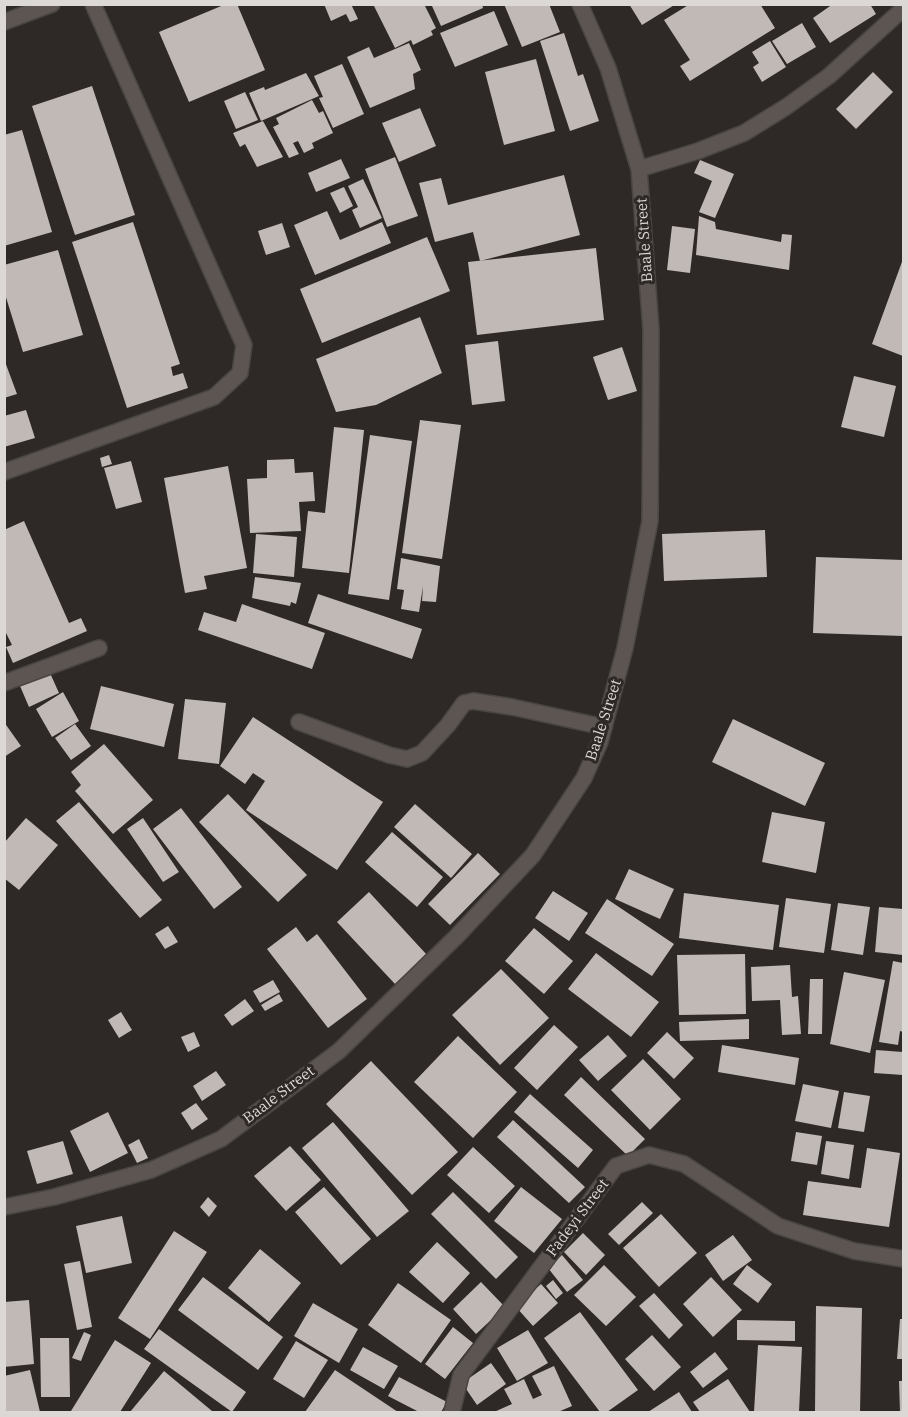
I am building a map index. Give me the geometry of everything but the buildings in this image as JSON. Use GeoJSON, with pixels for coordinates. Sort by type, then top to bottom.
{"type":"FeatureCollection","features":[{"type":"Feature","properties":{"kind":"street"},"geometry":{"type":"LineString","coordinates":[[4,22],[52,4]]}},
{"type":"Feature","properties":{"kind":"street"},"geometry":{"type":"LineString","coordinates":[[4,472],[214,397],[240,373],[244,345],[93,4]]}},
{"type":"Feature","properties":{"kind":"street","name":"Baale Street"},"geometry":{"type":"LineString","coordinates":[[4,1207],[54,1197],[151,1170],[221,1139],[339,1051],[457,936],[533,855],[584,778],[604,727],[626,648],[650,521],[651,330],[639,169],[608,68],[580,4]]}},
{"type":"Feature","properties":{"kind":"street"},"geometry":{"type":"LineString","coordinates":[[639,169],[698,151],[744,133],[829,76],[903,8]]}},
{"type":"Feature","properties":{"kind":"street"},"geometry":{"type":"LineString","coordinates":[[4,683],[99,648]]}},
{"type":"Feature","properties":{"kind":"street"},"geometry":{"type":"LineString","coordinates":[[299,722],[389,755],[407,759],[422,753],[448,725],[464,703],[473,701],[604,727]]}},
{"type":"Feature","properties":{"kind":"street","name":"Fadeyi Street"},"geometry":{"type":"LineString","coordinates":[[452,1413],[461,1375],[616,1166],[649,1155],[684,1164],[778,1226],[854,1251],[903,1259]]}}]}
